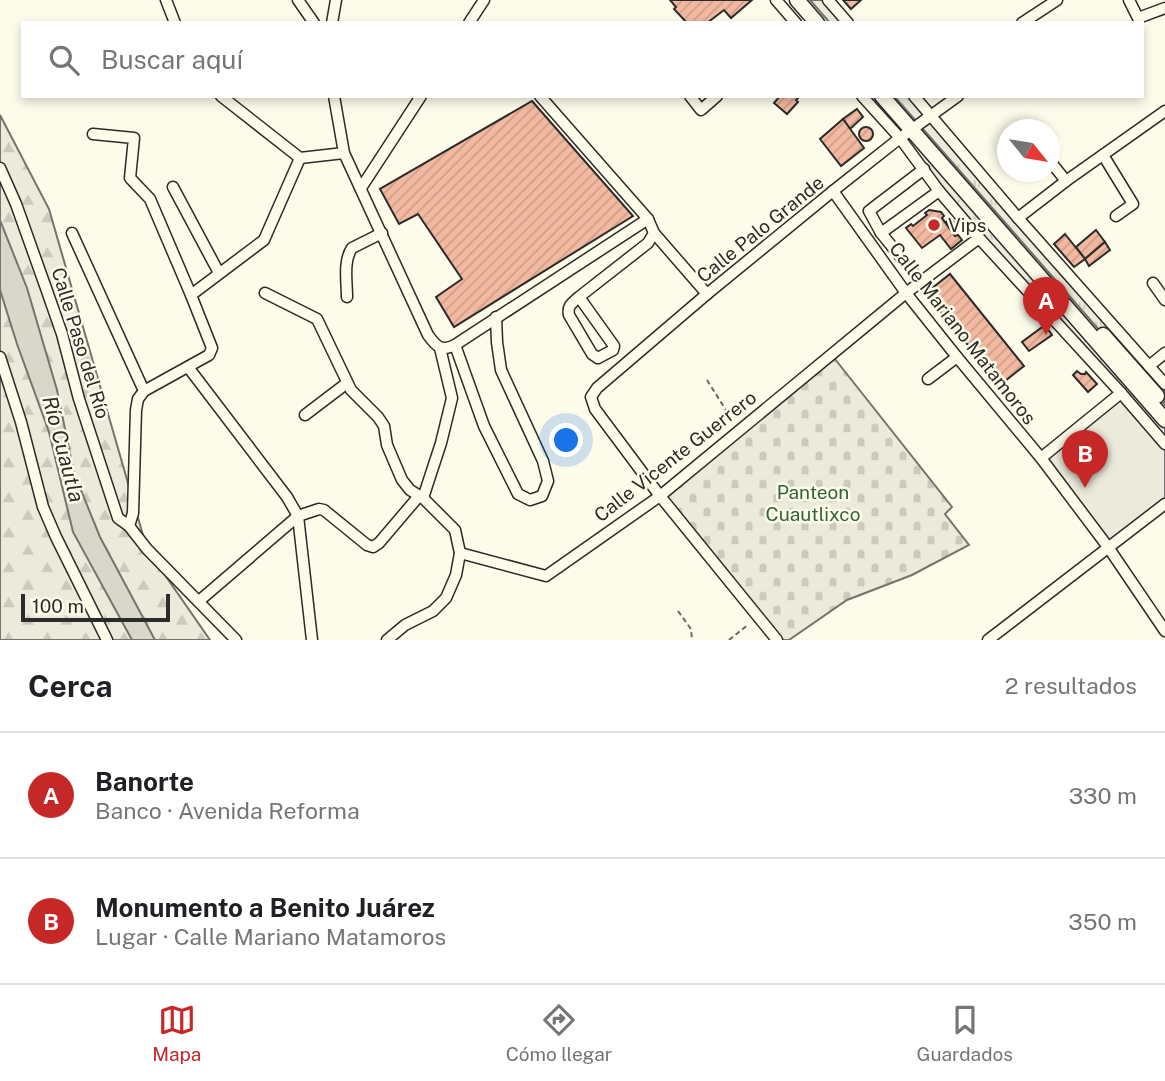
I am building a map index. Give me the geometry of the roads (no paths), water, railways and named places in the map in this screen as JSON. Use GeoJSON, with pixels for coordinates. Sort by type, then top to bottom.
{"type":"FeatureCollection","features":[{"type":"Feature","properties":{"kind":"main road"},"geometry":{"type":"LineString","coordinates":[[797,0],[815,21]]}},
{"type":"Feature","properties":{"kind":"main road"},"geometry":{"type":"LineString","coordinates":[[810,0],[828,21]]}},
{"type":"Feature","properties":{"kind":"main road"},"geometry":{"type":"LineString","coordinates":[[884,98],[915,127],[1165,405]]}},
{"type":"Feature","properties":{"kind":"main road"},"geometry":{"type":"LineString","coordinates":[[895,98],[915,127],[1165,420]]}},
{"type":"Feature","properties":{"kind":"street"},"geometry":{"type":"LineString","coordinates":[[166,0],[174,21]]}},
{"type":"Feature","properties":{"kind":"street"},"geometry":{"type":"LineString","coordinates":[[298,0],[313,21]]}},
{"type":"Feature","properties":{"kind":"street"},"geometry":{"type":"LineString","coordinates":[[332,21],[336,0]]}},
{"type":"Feature","properties":{"kind":"street"},"geometry":{"type":"LineString","coordinates":[[472,21],[484,0]]}},
{"type":"Feature","properties":{"kind":"street"},"geometry":{"type":"LineString","coordinates":[[776,0],[794,21]]}},
{"type":"Feature","properties":{"kind":"street"},"geometry":{"type":"LineString","coordinates":[[828,0],[846,21]]}},
{"type":"Feature","properties":{"kind":"street"},"geometry":{"type":"LineString","coordinates":[[1025,21],[1058,0]]}},
{"type":"Feature","properties":{"kind":"street"},"geometry":{"type":"LineString","coordinates":[[1129,0],[1138,18],[1165,8]]}},
{"type":"Feature","properties":{"kind":"street"},"geometry":{"type":"LineString","coordinates":[[224,98],[300,158],[344,153]]}},
{"type":"Feature","properties":{"kind":"street"},"geometry":{"type":"LineString","coordinates":[[199,601],[298,516],[319,509],[373,547],[421,497],[441,443],[452,398],[440,348],[428,335],[344,153],[334,98]]}},
{"type":"Feature","properties":{"kind":"street"},"geometry":{"type":"LineString","coordinates":[[361,188],[420,98]]}},
{"type":"Feature","properties":{"kind":"street"},"geometry":{"type":"LineString","coordinates":[[542,98],[648,219],[654,233],[707,294]]}},
{"type":"Feature","properties":{"kind":"street"},"geometry":{"type":"LineString","coordinates":[[692,98],[701,110],[715,98]]}},
{"type":"Feature","properties":{"kind":"street"},"geometry":{"type":"LineString","coordinates":[[865,98],[915,127],[1017,218],[1165,384]]}},
{"type":"Feature","properties":{"kind":"street"},"geometry":{"type":"LineString","coordinates":[[914,98],[915,127],[924,169],[939,191],[1165,444]]}},
{"type":"Feature","properties":{"kind":"street","name":"Calle Palo Grande"},"geometry":{"type":"LineString","coordinates":[[660,496],[594,409],[591,397],[597,388],[833,191],[955,98]]}},
{"type":"Feature","properties":{"kind":"street"},"geometry":{"type":"LineString","coordinates":[[1017,218],[1165,111]]}},
{"type":"Feature","properties":{"kind":"street"},"geometry":{"type":"LineString","coordinates":[[93,134],[134,138],[130,178],[150,198],[212,348],[209,355],[144,391],[138,399],[133,513],[129,526]]}},
{"type":"Feature","properties":{"kind":"street"},"geometry":{"type":"LineString","coordinates":[[1103,155],[1133,204],[1116,216]]}},
{"type":"Feature","properties":{"kind":"street"},"geometry":{"type":"LineString","coordinates":[[191,295],[264,240],[300,158]]}},
{"type":"Feature","properties":{"kind":"street","name":"Calle Paso del Río"},"geometry":{"type":"LineString","coordinates":[[0,168],[16,204],[62,334],[79,400],[118,518],[129,526],[147,549],[236,640]]}},
{"type":"Feature","properties":{"kind":"street"},"geometry":{"type":"LineString","coordinates":[[920,281],[881,233],[869,211],[924,169]]}},
{"type":"Feature","properties":{"kind":"street"},"geometry":{"type":"LineString","coordinates":[[1060,174],[1066,181]]}},
{"type":"Feature","properties":{"kind":"street"},"geometry":{"type":"LineString","coordinates":[[173,187],[219,273]]}},
{"type":"Feature","properties":{"kind":"street","name":"Calle Mariano Matamoros"},"geometry":{"type":"LineString","coordinates":[[833,191],[906,293],[1041,458],[1108,547],[1165,631]]}},
{"type":"Feature","properties":{"kind":"street"},"geometry":{"type":"LineString","coordinates":[[881,233],[939,191]]}},
{"type":"Feature","properties":{"kind":"street"},"geometry":{"type":"LineString","coordinates":[[440,348],[455,345],[648,219]]}},
{"type":"Feature","properties":{"kind":"street"},"geometry":{"type":"LineString","coordinates":[[72,233],[144,391]]}},
{"type":"Feature","properties":{"kind":"street"},"geometry":{"type":"LineString","coordinates":[[347,297],[349,251],[382,233]]}},
{"type":"Feature","properties":{"kind":"street"},"geometry":{"type":"LineString","coordinates":[[579,297],[614,346],[598,358],[592,354],[568,309],[571,303],[648,243],[654,233]]}},
{"type":"Feature","properties":{"kind":"street","name":"Calle Vicente Guerrero"},"geometry":{"type":"LineString","coordinates":[[460,553],[546,576],[660,496],[920,281],[979,238]]}},
{"type":"Feature","properties":{"kind":"street"},"geometry":{"type":"LineString","coordinates":[[1153,283],[1165,300]]}},
{"type":"Feature","properties":{"kind":"street"},"geometry":{"type":"LineString","coordinates":[[265,293],[317,319],[347,383],[384,426],[387,445],[402,480],[455,530],[460,553],[456,575],[446,598],[433,611],[405,625],[387,640]]}},
{"type":"Feature","properties":{"kind":"street"},"geometry":{"type":"LineString","coordinates":[[455,345],[484,426],[518,494],[530,500],[542,496],[548,481],[543,461],[501,370],[496,317]]}},
{"type":"Feature","properties":{"kind":"street"},"geometry":{"type":"LineString","coordinates":[[1149,366],[1165,353]]}},
{"type":"Feature","properties":{"kind":"street"},"geometry":{"type":"LineString","coordinates":[[0,357],[21,422],[43,507],[107,640]]}},
{"type":"Feature","properties":{"kind":"street"},"geometry":{"type":"LineString","coordinates":[[928,379],[957,357]]}},
{"type":"Feature","properties":{"kind":"street"},"geometry":{"type":"LineString","coordinates":[[188,368],[288,497],[298,516],[312,640]]}},
{"type":"Feature","properties":{"kind":"street"},"geometry":{"type":"LineString","coordinates":[[305,415],[347,383]]}},
{"type":"Feature","properties":{"kind":"street"},"geometry":{"type":"LineString","coordinates":[[1041,458],[1121,393]]}},
{"type":"Feature","properties":{"kind":"street"},"geometry":{"type":"LineString","coordinates":[[660,496],[777,640]]}},
{"type":"Feature","properties":{"kind":"street"},"geometry":{"type":"LineString","coordinates":[[988,640],[1165,504]]}},
{"type":"Feature","properties":{"kind":"water","name":"Río Cuautla"},"geometry":{"type":"Polygon","coordinates":[[[0,220],[27,288],[57,390],[74,473],[100,537],[155,640],[132,640],[73,532],[49,432],[0,290],[0,220]]]}},
{"type":"Feature","properties":{"kind":"place","name":"Vips"},"geometry":{"type":"Point","coordinates":[934,225]}},
{"type":"Feature","properties":{"kind":"place","name":"Banorte"},"geometry":{"type":"Point","coordinates":[1046,335]}},
{"type":"Feature","properties":{"kind":"place","name":"Monumento a Benito Juárez"},"geometry":{"type":"Point","coordinates":[1085,488]}},
{"type":"Feature","properties":{"kind":"park label","name":"Panteon Cuautlixco"},"geometry":{"type":"Point","coordinates":[813,503]}}]}
